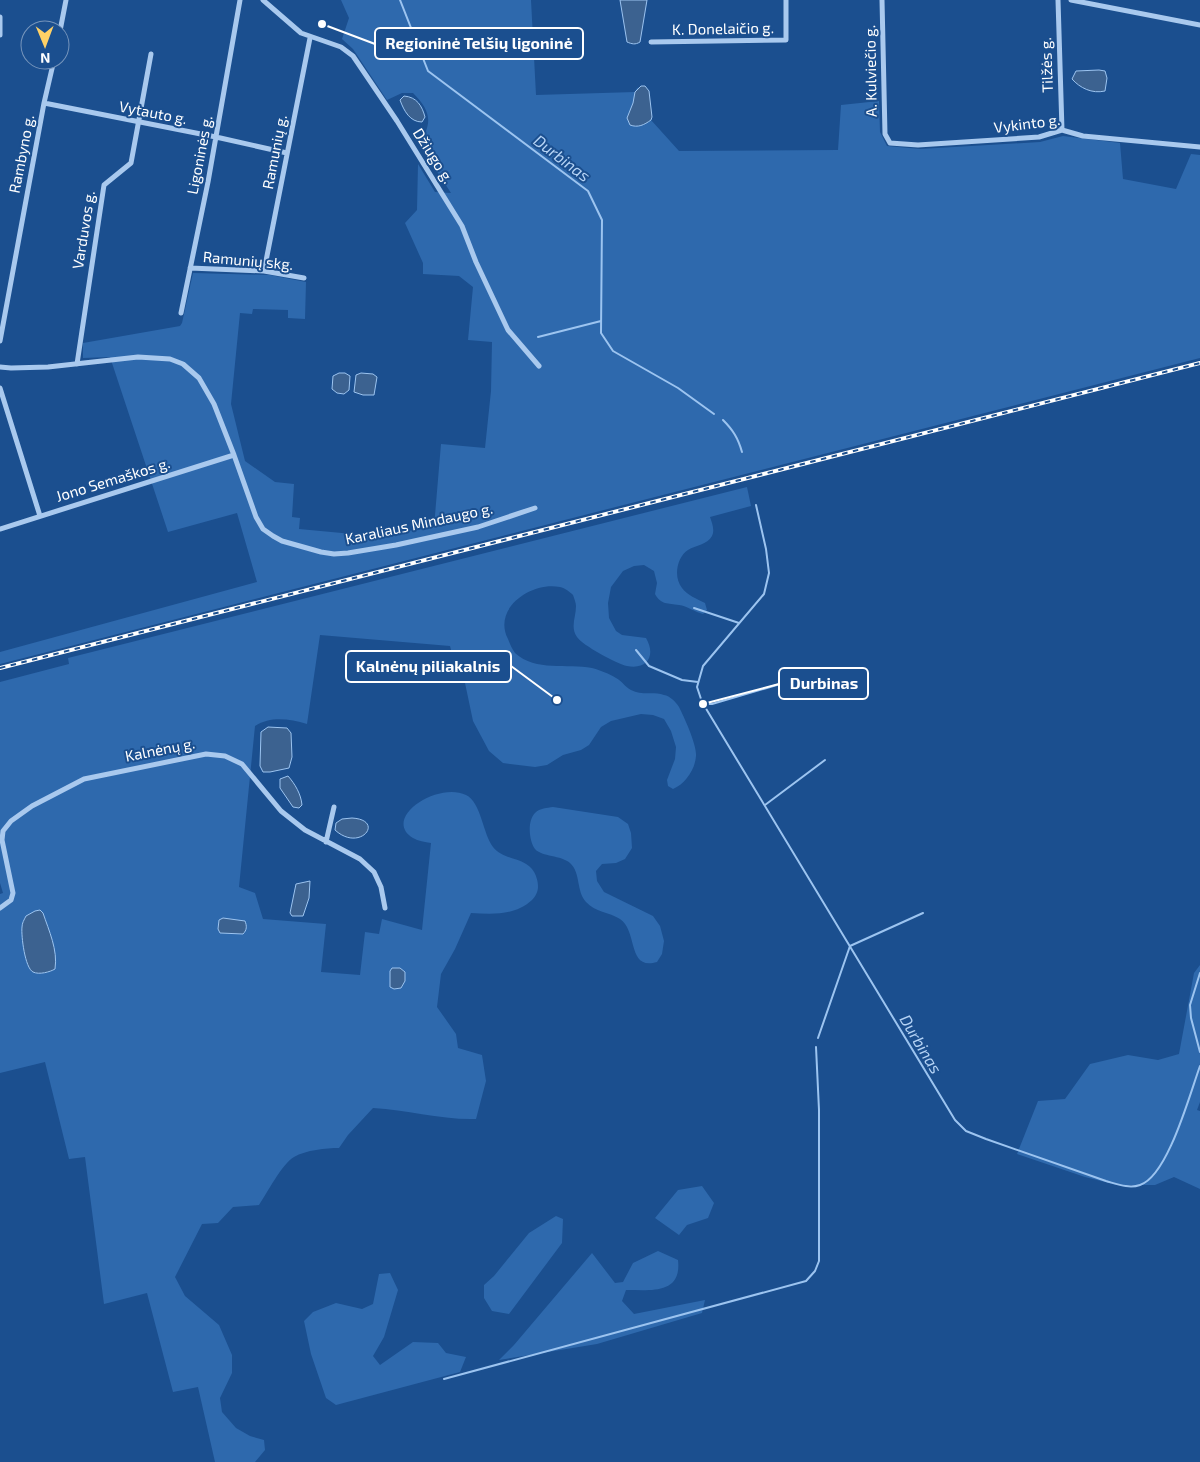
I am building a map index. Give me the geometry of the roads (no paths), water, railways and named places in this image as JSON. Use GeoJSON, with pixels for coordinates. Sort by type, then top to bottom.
{"type":"FeatureCollection","features":[{"type":"Feature","properties":{"kind":"street"},"geometry":{"type":"LineString","coordinates":[[62,20],[66,0]]}},
{"type":"Feature","properties":{"kind":"street","name":"Ligoninės g."},"geometry":{"type":"LineString","coordinates":[[181,313],[216,138],[240,0]]}},
{"type":"Feature","properties":{"kind":"street","name":"Džiugo g."},"geometry":{"type":"LineString","coordinates":[[263,0],[301,33],[310,38],[341,47],[353,56],[397,121],[462,226],[476,262],[508,330],[538,366]]}},
{"type":"Feature","properties":{"kind":"street","name":"K. Donelaičio g."},"geometry":{"type":"LineString","coordinates":[[651,42],[786,40],[786,0]]}},
{"type":"Feature","properties":{"kind":"street","name":"A. Kulviečio g."},"geometry":{"type":"LineString","coordinates":[[882,0],[885,134],[887,140]]}},
{"type":"Feature","properties":{"kind":"street","name":"Tilžės g."},"geometry":{"type":"LineString","coordinates":[[1058,0],[1062,130]]}},
{"type":"Feature","properties":{"kind":"street"},"geometry":{"type":"LineString","coordinates":[[1071,0],[1200,24]]}},
{"type":"Feature","properties":{"kind":"street"},"geometry":{"type":"LineString","coordinates":[[0,17],[0,35]]}},
{"type":"Feature","properties":{"kind":"street","name":"Ramunių g."},"geometry":{"type":"LineString","coordinates":[[264,271],[310,38]]}},
{"type":"Feature","properties":{"kind":"street","name":"Varduvos g."},"geometry":{"type":"LineString","coordinates":[[77,364],[104,185],[132,164],[151,54]]}},
{"type":"Feature","properties":{"kind":"street","name":"Rambyno g."},"geometry":{"type":"LineString","coordinates":[[0,341],[52,70]]}},
{"type":"Feature","properties":{"kind":"street","name":"Vytauto g."},"geometry":{"type":"LineString","coordinates":[[44,104],[287,154]]}},
{"type":"Feature","properties":{"kind":"street","name":"Vykinto g."},"geometry":{"type":"LineString","coordinates":[[887,140],[890,143],[918,145],[1039,138],[1062,130],[1082,136],[1200,147]]}},
{"type":"Feature","properties":{"kind":"street","name":"Ramunių skg."},"geometry":{"type":"LineString","coordinates":[[190,268],[264,271],[304,278]]}},
{"type":"Feature","properties":{"kind":"street","name":"Karaliaus Mindaugo g."},"geometry":{"type":"LineString","coordinates":[[0,367],[48,367],[147,357],[170,359],[183,364],[196,375],[214,404],[256,517],[263,529],[282,541],[327,553],[348,553],[478,527],[535,508]]}},
{"type":"Feature","properties":{"kind":"street"},"geometry":{"type":"LineString","coordinates":[[0,388],[40,516]]}},
{"type":"Feature","properties":{"kind":"street","name":"Jono Semaškos g."},"geometry":{"type":"LineString","coordinates":[[0,528],[234,455]]}},
{"type":"Feature","properties":{"kind":"street","name":"Kalnėnų g."},"geometry":{"type":"LineString","coordinates":[[0,908],[11,900],[13,893],[2,840],[2,831],[11,821],[32,806],[84,779],[206,754],[225,756],[242,764],[281,811],[306,830],[360,860],[374,872],[381,888],[385,908]]}},
{"type":"Feature","properties":{"kind":"street"},"geometry":{"type":"LineString","coordinates":[[326,842],[334,806]]}},
{"type":"Feature","properties":{"kind":"waterway","name":"Durbinas"},"geometry":{"type":"LineString","coordinates":[[400,0],[428,71],[588,191],[602,220],[601,333],[613,351],[678,388],[714,414]]}},
{"type":"Feature","properties":{"kind":"waterway"},"geometry":{"type":"LineString","coordinates":[[538,337],[601,321]]}},
{"type":"Feature","properties":{"kind":"waterway","name":"Durbinas"},"geometry":{"type":"LineString","coordinates":[[723,420],[735,434],[742,452]]}},
{"type":"Feature","properties":{"kind":"waterway","name":"Durbinas"},"geometry":{"type":"LineString","coordinates":[[756,505],[766,549],[769,573],[764,594],[703,666],[697,687],[702,702],[955,1120],[966,1131],[986,1139],[1106,1181],[1123,1186],[1136,1186],[1150,1178],[1169,1151],[1200,1066]]}},
{"type":"Feature","properties":{"kind":"waterway"},"geometry":{"type":"LineString","coordinates":[[694,608],[739,623]]}},
{"type":"Feature","properties":{"kind":"waterway"},"geometry":{"type":"LineString","coordinates":[[636,650],[649,666],[682,680],[698,682]]}},
{"type":"Feature","properties":{"kind":"waterway"},"geometry":{"type":"LineString","coordinates":[[705,704],[712,704],[787,682]]}},
{"type":"Feature","properties":{"kind":"waterway"},"geometry":{"type":"LineString","coordinates":[[765,805],[825,760]]}},
{"type":"Feature","properties":{"kind":"waterway"},"geometry":{"type":"LineString","coordinates":[[818,1038],[850,946],[923,913]]}},
{"type":"Feature","properties":{"kind":"waterway","name":"Durbinas"},"geometry":{"type":"LineString","coordinates":[[1200,973],[1190,1005],[1191,1018],[1200,1052]]}},
{"type":"Feature","properties":{"kind":"waterway"},"geometry":{"type":"LineString","coordinates":[[444,1379],[806,1281],[815,1271],[819,1261],[819,1110],[816,1047]]}},
{"type":"Feature","properties":{"kind":"railway"},"geometry":{"type":"LineString","coordinates":[[0,668],[1200,363]]}},
{"type":"Feature","properties":{"kind":"place","name":"Regioninė Telšių ligoninė"},"geometry":{"type":"Point","coordinates":[322,24]}},
{"type":"Feature","properties":{"kind":"place","name":"Kalnėnų piliakalnis"},"geometry":{"type":"Point","coordinates":[557,700]}},
{"type":"Feature","properties":{"kind":"place","name":"Durbinas"},"geometry":{"type":"Point","coordinates":[703,704]}}]}
